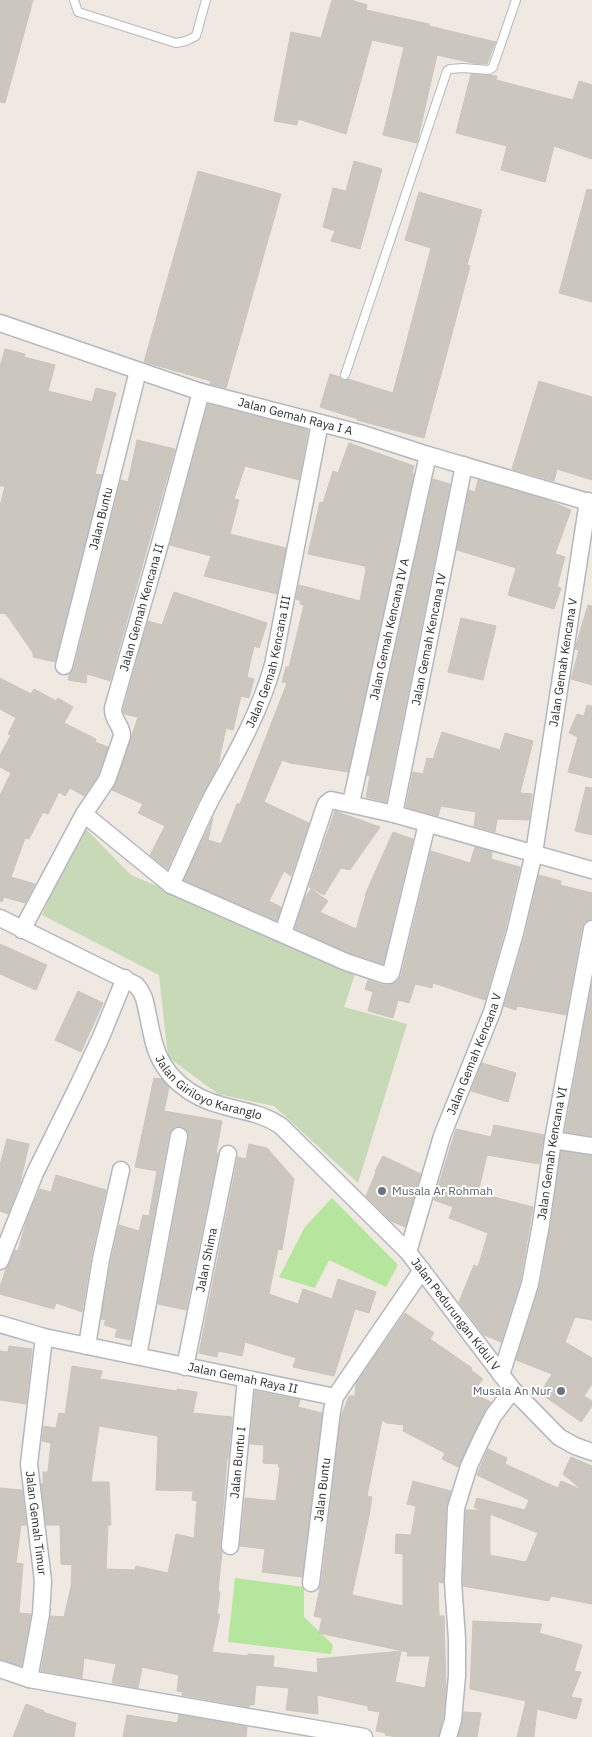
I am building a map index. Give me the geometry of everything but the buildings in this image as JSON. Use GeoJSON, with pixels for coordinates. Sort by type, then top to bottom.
{"type":"FeatureCollection","features":[{"type":"Feature","properties":{"kind":"street","name":"Jalan Gemah Raya I A"},"geometry":{"type":"LineString","coordinates":[[0,323],[201,392],[363,434],[590,502]]}},
{"type":"Feature","properties":{"kind":"street","name":"Jalan Buntu"},"geometry":{"type":"LineString","coordinates":[[64,666],[138,371]]}},
{"type":"Feature","properties":{"kind":"street","name":"Jalan Gemah Kencana II"},"geometry":{"type":"LineString","coordinates":[[22,930],[84,814],[107,780],[122,736],[121,729],[114,717],[114,708],[201,392]]}},
{"type":"Feature","properties":{"kind":"street","name":"Jalan Gemah Kencana III"},"geometry":{"type":"LineString","coordinates":[[171,885],[211,800],[245,738],[266,690],[273,664],[320,423]]}},
{"type":"Feature","properties":{"kind":"street","name":"Jalan Gemah Kencana IV A"},"geometry":{"type":"LineString","coordinates":[[351,803],[428,455]]}},
{"type":"Feature","properties":{"kind":"street","name":"Jalan Gemah Kencana IV"},"geometry":{"type":"LineString","coordinates":[[394,814],[464,465]]}},
{"type":"Feature","properties":{"kind":"street","name":"Jalan Gemah Kencana V"},"geometry":{"type":"LineString","coordinates":[[408,1252],[442,1136],[492,1012],[534,853],[590,502]]}},
{"type":"Feature","properties":{"kind":"street"},"geometry":{"type":"LineString","coordinates":[[283,933],[324,809],[331,800],[394,814],[592,870]]}},
{"type":"Feature","properties":{"kind":"street"},"geometry":{"type":"LineString","coordinates":[[84,814],[171,885],[346,962],[385,975],[391,973],[427,824]]}},
{"type":"Feature","properties":{"kind":"street","name":"Jalan Giriloyo Karanglo"},"geometry":{"type":"LineString","coordinates":[[0,918],[136,985],[140,990],[159,1057],[171,1077],[184,1088],[212,1104],[260,1114],[281,1126],[408,1252]]}},
{"type":"Feature","properties":{"kind":"street","name":"Jalan Gemah Kencana VI"},"geometry":{"type":"LineString","coordinates":[[501,1376],[530,1284],[553,1140],[592,929]]}},
{"type":"Feature","properties":{"kind":"street"},"geometry":{"type":"LineString","coordinates":[[0,1261],[35,1173],[101,1037],[125,978]]}},
{"type":"Feature","properties":{"kind":"street"},"geometry":{"type":"LineString","coordinates":[[138,1356],[179,1136]]}},
{"type":"Feature","properties":{"kind":"street"},"geometry":{"type":"LineString","coordinates":[[553,1140],[592,1146]]}},
{"type":"Feature","properties":{"kind":"street","name":"Jalan Shima"},"geometry":{"type":"LineString","coordinates":[[185,1367],[228,1154]]}},
{"type":"Feature","properties":{"kind":"street"},"geometry":{"type":"LineString","coordinates":[[86,1346],[101,1260],[121,1170]]}},
{"type":"Feature","properties":{"kind":"street","name":"Jalan Pedurungan Kidul V"},"geometry":{"type":"LineString","coordinates":[[408,1252],[513,1390],[559,1436],[575,1446],[592,1452]]}},
{"type":"Feature","properties":{"kind":"street"},"geometry":{"type":"LineString","coordinates":[[335,1398],[422,1270]]}},
{"type":"Feature","properties":{"kind":"street","name":"Jalan Gemah Raya II"},"geometry":{"type":"LineString","coordinates":[[0,1324],[44,1337],[335,1398]]}},
{"type":"Feature","properties":{"kind":"street","name":"Jalan Gemah Timur"},"geometry":{"type":"LineString","coordinates":[[29,1679],[40,1621],[43,1581],[29,1464],[44,1337]]}},
{"type":"Feature","properties":{"kind":"street","name":"Jalan Buntu I"},"geometry":{"type":"LineString","coordinates":[[230,1546],[246,1379]]}},
{"type":"Feature","properties":{"kind":"street"},"geometry":{"type":"LineString","coordinates":[[448,1737],[455,1706],[457,1676],[457,1639],[452,1582],[456,1508],[469,1466],[481,1440],[493,1416],[513,1390]]}},
{"type":"Feature","properties":{"kind":"street","name":"Jalan Buntu"},"geometry":{"type":"LineString","coordinates":[[311,1583],[335,1398]]}},
{"type":"Feature","properties":{"kind":"street"},"geometry":{"type":"LineString","coordinates":[[0,1669],[29,1679],[362,1736]]}},
{"type":"Feature","properties":{"kind":"lane"},"geometry":{"type":"LineString","coordinates":[[74,0],[78,12],[176,43],[196,36],[206,0]]}},
{"type":"Feature","properties":{"kind":"lane"},"geometry":{"type":"LineString","coordinates":[[345,375],[447,71],[454,68],[489,70],[492,67],[516,0]]}},
{"type":"Feature","properties":{"kind":"green space"},"geometry":{"type":"Polygon","coordinates":[[[83,826],[131,875],[356,971],[344,1007],[407,1024],[358,1183],[274,1106],[218,1094],[168,1057],[159,975],[42,915],[83,826]]]}},
{"type":"Feature","properties":{"kind":"green space"},"geometry":{"type":"Polygon","coordinates":[[[332,1198],[398,1265],[386,1287],[329,1260],[315,1288],[279,1277],[305,1227],[332,1198]]]}},
{"type":"Feature","properties":{"kind":"green space"},"geometry":{"type":"Polygon","coordinates":[[[235,1578],[304,1587],[304,1617],[333,1645],[331,1654],[228,1642],[235,1578]]]}},
{"type":"Feature","properties":{"kind":"place","name":"Musala Ar Rohmah"},"geometry":{"type":"Point","coordinates":[382,1191]}},
{"type":"Feature","properties":{"kind":"place","name":"Musala An Nur"},"geometry":{"type":"Point","coordinates":[561,1391]}}]}
